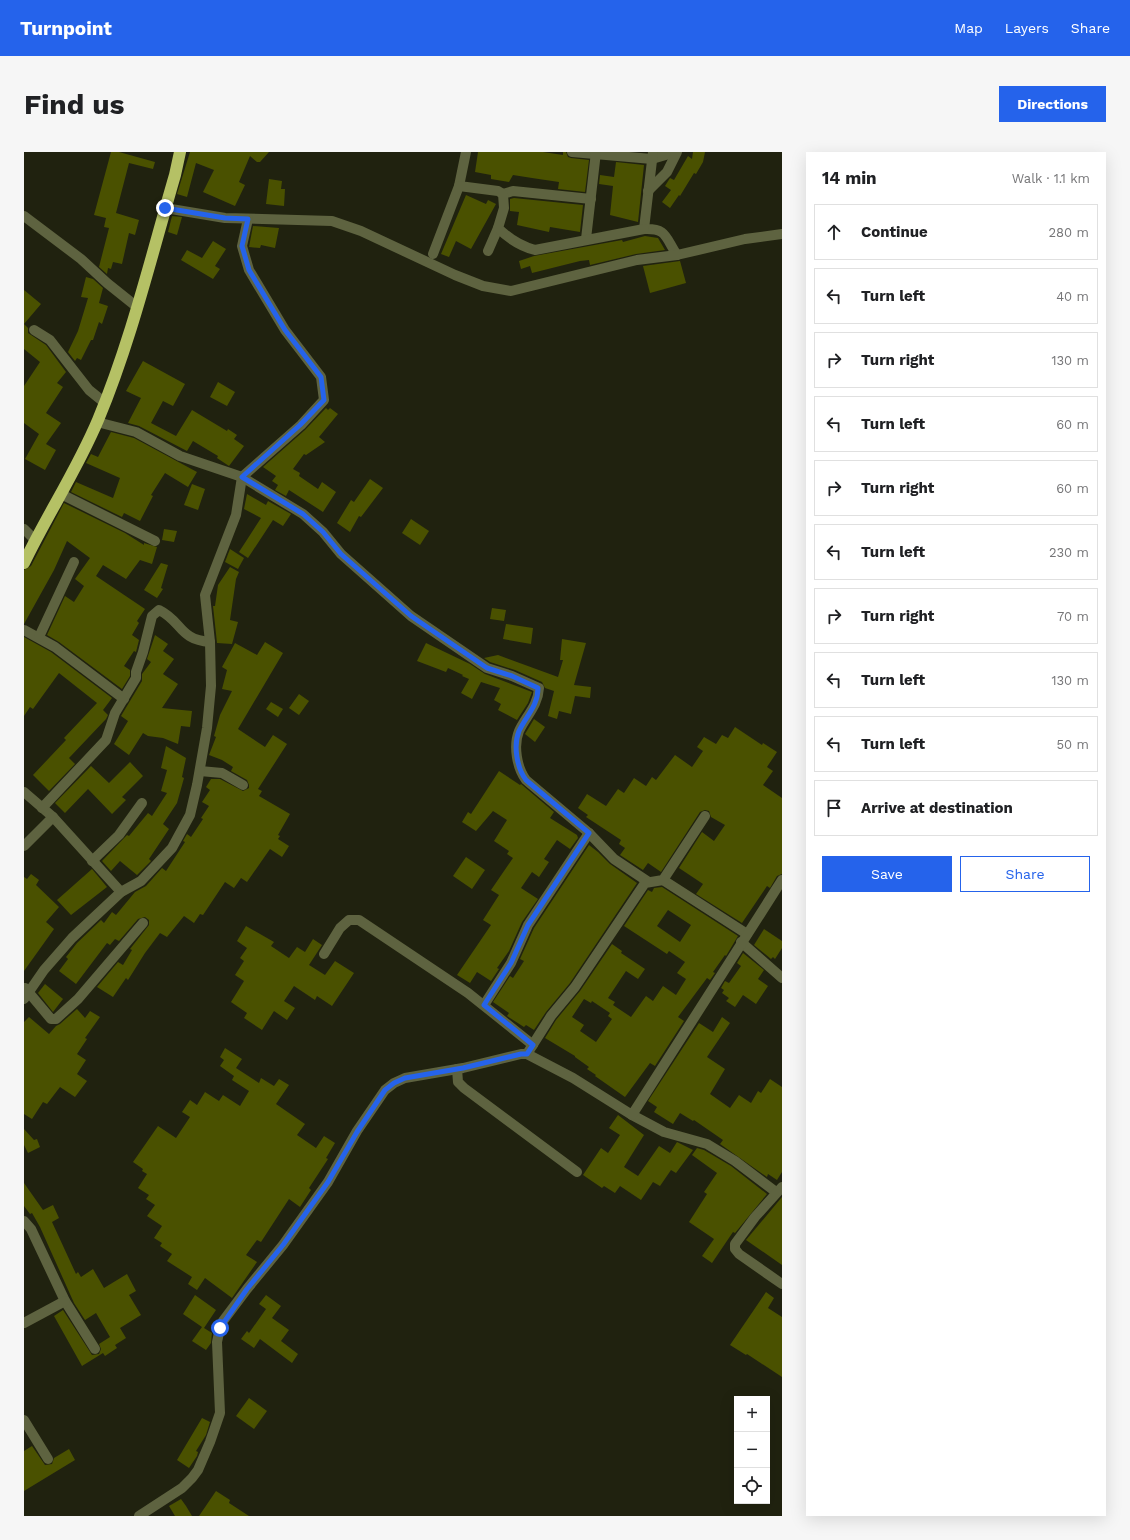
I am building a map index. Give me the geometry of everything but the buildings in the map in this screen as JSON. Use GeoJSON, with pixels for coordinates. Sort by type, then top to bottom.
{"type":"FeatureCollection","features":[{"type":"Feature","properties":{"kind":"highway"},"geometry":{"type":"LineString","coordinates":[[24,563],[97,422],[137,306],[180,152]]}},
{"type":"Feature","properties":{"kind":"street"},"geometry":{"type":"LineString","coordinates":[[433,254],[460,186],[466,152]]}},
{"type":"Feature","properties":{"kind":"street"},"geometry":{"type":"LineString","coordinates":[[572,152],[653,155],[677,152]]}},
{"type":"Feature","properties":{"kind":"street"},"geometry":{"type":"LineString","coordinates":[[648,191],[667,172],[677,152]]}},
{"type":"Feature","properties":{"kind":"street"},"geometry":{"type":"LineString","coordinates":[[586,239],[596,154]]}},
{"type":"Feature","properties":{"kind":"street"},"geometry":{"type":"LineString","coordinates":[[644,229],[653,155]]}},
{"type":"Feature","properties":{"kind":"street"},"geometry":{"type":"LineString","coordinates":[[460,186],[498,191],[503,194],[513,191],[591,199]]}},
{"type":"Feature","properties":{"kind":"street"},"geometry":{"type":"LineString","coordinates":[[488,251],[498,228],[504,208],[503,194]]}},
{"type":"Feature","properties":{"kind":"street"},"geometry":{"type":"LineString","coordinates":[[165,208],[225,218],[332,221],[361,231],[460,277],[483,286],[511,291],[637,260],[677,255],[738,240],[782,234]]}},
{"type":"Feature","properties":{"kind":"street"},"geometry":{"type":"LineString","coordinates":[[24,216],[81,259],[107,283],[137,306]]}},
{"type":"Feature","properties":{"kind":"street"},"geometry":{"type":"LineString","coordinates":[[143,922],[78,999],[56,1019],[51,1019],[25,993],[72,938],[121,892],[141,881],[172,848],[190,815],[200,771],[207,728],[211,686],[210,642],[205,594],[236,515],[242,477],[300,425],[324,400],[321,377],[285,330],[249,270],[242,246],[248,219]]}},
{"type":"Feature","properties":{"kind":"street"},"geometry":{"type":"LineString","coordinates":[[498,228],[512,241],[524,247],[535,250],[586,239],[644,229],[656,229],[662,231],[677,255]]}},
{"type":"Feature","properties":{"kind":"street"},"geometry":{"type":"LineString","coordinates":[[34,330],[50,340],[89,390],[104,403]]}},
{"type":"Feature","properties":{"kind":"street"},"geometry":{"type":"LineString","coordinates":[[97,422],[136,432],[180,456],[242,477],[303,514],[323,532],[341,554],[411,616],[487,668],[512,676],[538,688],[535,706],[519,732],[517,743],[520,772],[526,780],[589,833],[614,859],[647,881],[663,880],[744,938],[782,978]]}},
{"type":"Feature","properties":{"kind":"street"},"geometry":{"type":"LineString","coordinates":[[61,494],[155,541]]}},
{"type":"Feature","properties":{"kind":"street"},"geometry":{"type":"LineString","coordinates":[[24,530],[35,540]]}},
{"type":"Feature","properties":{"kind":"street"},"geometry":{"type":"LineString","coordinates":[[39,637],[74,562]]}},
{"type":"Feature","properties":{"kind":"street"},"geometry":{"type":"LineString","coordinates":[[42,808],[106,740],[115,713],[136,678],[136,672],[143,652],[152,616],[155,612],[159,610],[166,614],[191,639],[210,642]]}},
{"type":"Feature","properties":{"kind":"street"},"geometry":{"type":"LineString","coordinates":[[24,630],[56,647],[124,699]]}},
{"type":"Feature","properties":{"kind":"street"},"geometry":{"type":"LineString","coordinates":[[200,771],[222,773],[243,785]]}},
{"type":"Feature","properties":{"kind":"street"},"geometry":{"type":"LineString","coordinates":[[24,792],[53,817],[121,892]]}},
{"type":"Feature","properties":{"kind":"street"},"geometry":{"type":"LineString","coordinates":[[92,861],[119,835],[142,803]]}},
{"type":"Feature","properties":{"kind":"street"},"geometry":{"type":"LineString","coordinates":[[663,880],[705,816]]}},
{"type":"Feature","properties":{"kind":"street"},"geometry":{"type":"LineString","coordinates":[[24,846],[53,817]]}},
{"type":"Feature","properties":{"kind":"street"},"geometry":{"type":"LineString","coordinates":[[484,1005],[511,963],[528,925],[589,833]]}},
{"type":"Feature","properties":{"kind":"street"},"geometry":{"type":"LineString","coordinates":[[632,1115],[782,880]]}},
{"type":"Feature","properties":{"kind":"street"},"geometry":{"type":"LineString","coordinates":[[527,1054],[551,1016],[575,987],[647,881]]}},
{"type":"Feature","properties":{"kind":"street"},"geometry":{"type":"LineString","coordinates":[[324,954],[340,928],[349,920],[359,920],[468,993],[533,1045]]}},
{"type":"Feature","properties":{"kind":"street"},"geometry":{"type":"LineString","coordinates":[[139,1516],[182,1488],[198,1470],[220,1413],[217,1342],[220,1328],[247,1289],[283,1245],[323,1188],[357,1132],[385,1090],[394,1083],[405,1078],[457,1069],[521,1054],[527,1054],[573,1078],[632,1115],[664,1132],[707,1144],[779,1189],[735,1244],[735,1249],[739,1254],[782,1284]]}},
{"type":"Feature","properties":{"kind":"street"},"geometry":{"type":"LineString","coordinates":[[457,1069],[458,1082],[464,1088],[577,1172]]}},
{"type":"Feature","properties":{"kind":"street"},"geometry":{"type":"LineString","coordinates":[[24,1221],[31,1230],[66,1301],[95,1349]]}},
{"type":"Feature","properties":{"kind":"street"},"geometry":{"type":"LineString","coordinates":[[24,1323],[66,1301]]}},
{"type":"Feature","properties":{"kind":"street"},"geometry":{"type":"LineString","coordinates":[[24,1420],[48,1459]]}},
{"type":"Feature","properties":{"kind":"route"},"geometry":{"type":"LineString","coordinates":[[165,208],[225,218],[248,219],[242,246],[249,270],[261,294],[285,330],[321,377],[324,389],[324,400],[300,425],[242,477],[289,507],[303,514],[323,532],[341,554],[411,616],[487,668],[512,676],[538,688],[535,706],[519,732],[517,743],[520,772],[535,788],[561,808],[589,833],[528,925],[511,963],[484,1005],[533,1045],[527,1054],[521,1054],[463,1068],[405,1078],[394,1083],[385,1090],[357,1132],[328,1182],[283,1245],[247,1289],[220,1328]]}}]}
